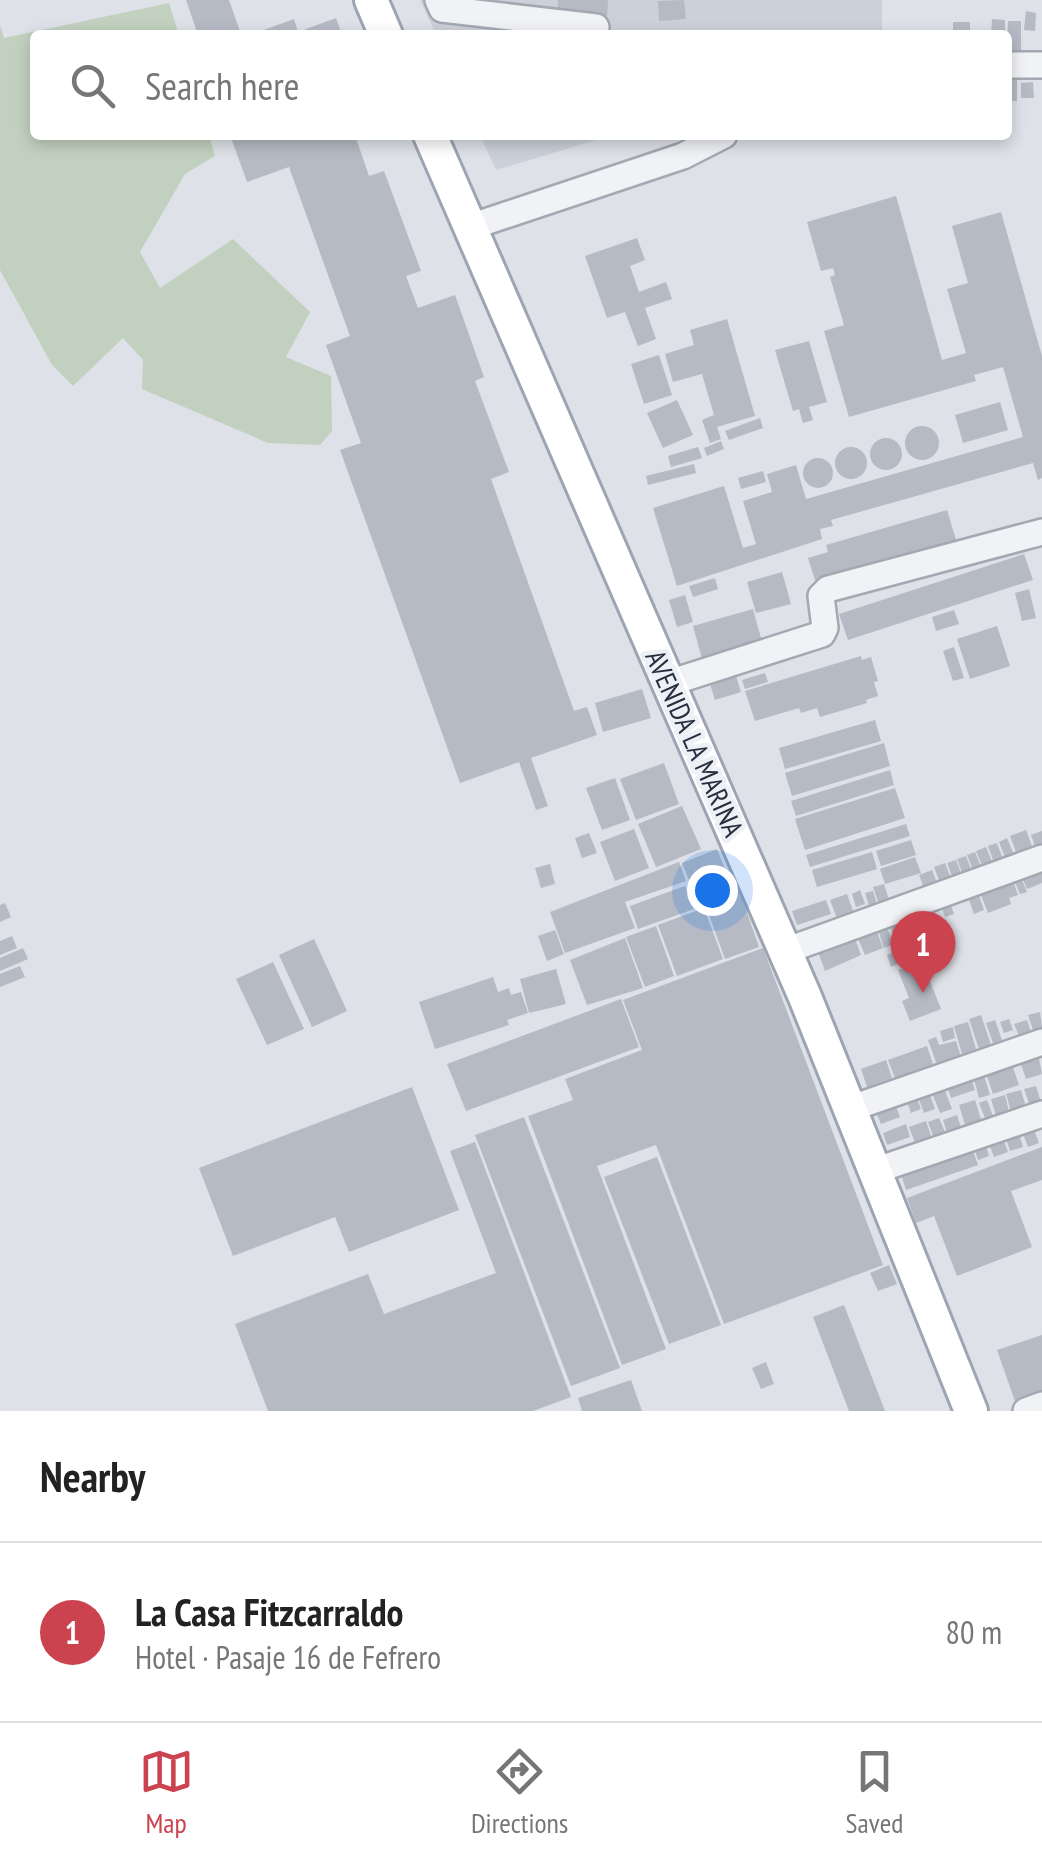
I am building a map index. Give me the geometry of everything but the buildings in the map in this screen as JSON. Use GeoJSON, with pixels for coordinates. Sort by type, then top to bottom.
{"type":"FeatureCollection","features":[{"type":"Feature","properties":{"kind":"main road"},"geometry":{"type":"LineString","coordinates":[[371,0],[384,30]]}},
{"type":"Feature","properties":{"kind":"main road","name":"AVENIDA LA MARINA"},"geometry":{"type":"LineString","coordinates":[[432,140],[786,951],[971,1411]]}},
{"type":"Feature","properties":{"kind":"street"},"geometry":{"type":"LineString","coordinates":[[438,0],[442,9],[596,27]]}},
{"type":"Feature","properties":{"kind":"street"},"geometry":{"type":"LineString","coordinates":[[1012,64],[1042,65]]}},
{"type":"Feature","properties":{"kind":"street"},"geometry":{"type":"LineString","coordinates":[[470,228],[683,156],[714,140]]}},
{"type":"Feature","properties":{"kind":"street"},"geometry":{"type":"LineString","coordinates":[[669,683],[822,634],[822,596],[828,589],[1042,532]]}},
{"type":"Feature","properties":{"kind":"street"},"geometry":{"type":"LineString","coordinates":[[786,951],[1042,858]]}},
{"type":"Feature","properties":{"kind":"street"},"geometry":{"type":"LineString","coordinates":[[852,1108],[1042,1042]]}},
{"type":"Feature","properties":{"kind":"street"},"geometry":{"type":"LineString","coordinates":[[877,1170],[1042,1114]]}},
{"type":"Feature","properties":{"kind":"street"},"geometry":{"type":"LineString","coordinates":[[1026,1411],[1042,1405]]}},
{"type":"Feature","properties":{"kind":"shaded area"},"geometry":{"type":"Polygon","coordinates":[[[420,0],[882,0],[882,30],[434,30],[420,0]]]}},
{"type":"Feature","properties":{"kind":"shaded area"},"geometry":{"type":"Polygon","coordinates":[[[482,140],[596,140],[496,170],[482,140]]]}},
{"type":"Feature","properties":{"kind":"green space"},"geometry":{"type":"Polygon","coordinates":[[[169,3],[177,30],[42,30],[169,3]]]}},
{"type":"Feature","properties":{"kind":"green space"},"geometry":{"type":"Polygon","coordinates":[[[0,25],[4,38],[30,32],[30,140],[210,140],[215,156],[185,174],[140,252],[160,288],[233,239],[310,312],[286,357],[331,376],[332,431],[320,445],[268,443],[142,389],[143,360],[123,338],[73,386],[52,365],[0,270],[0,25]]]}},
{"type":"Feature","properties":{"kind":"place","name":"La Casa Fitzcarraldo"},"geometry":{"type":"Point","coordinates":[923,993]}}]}
